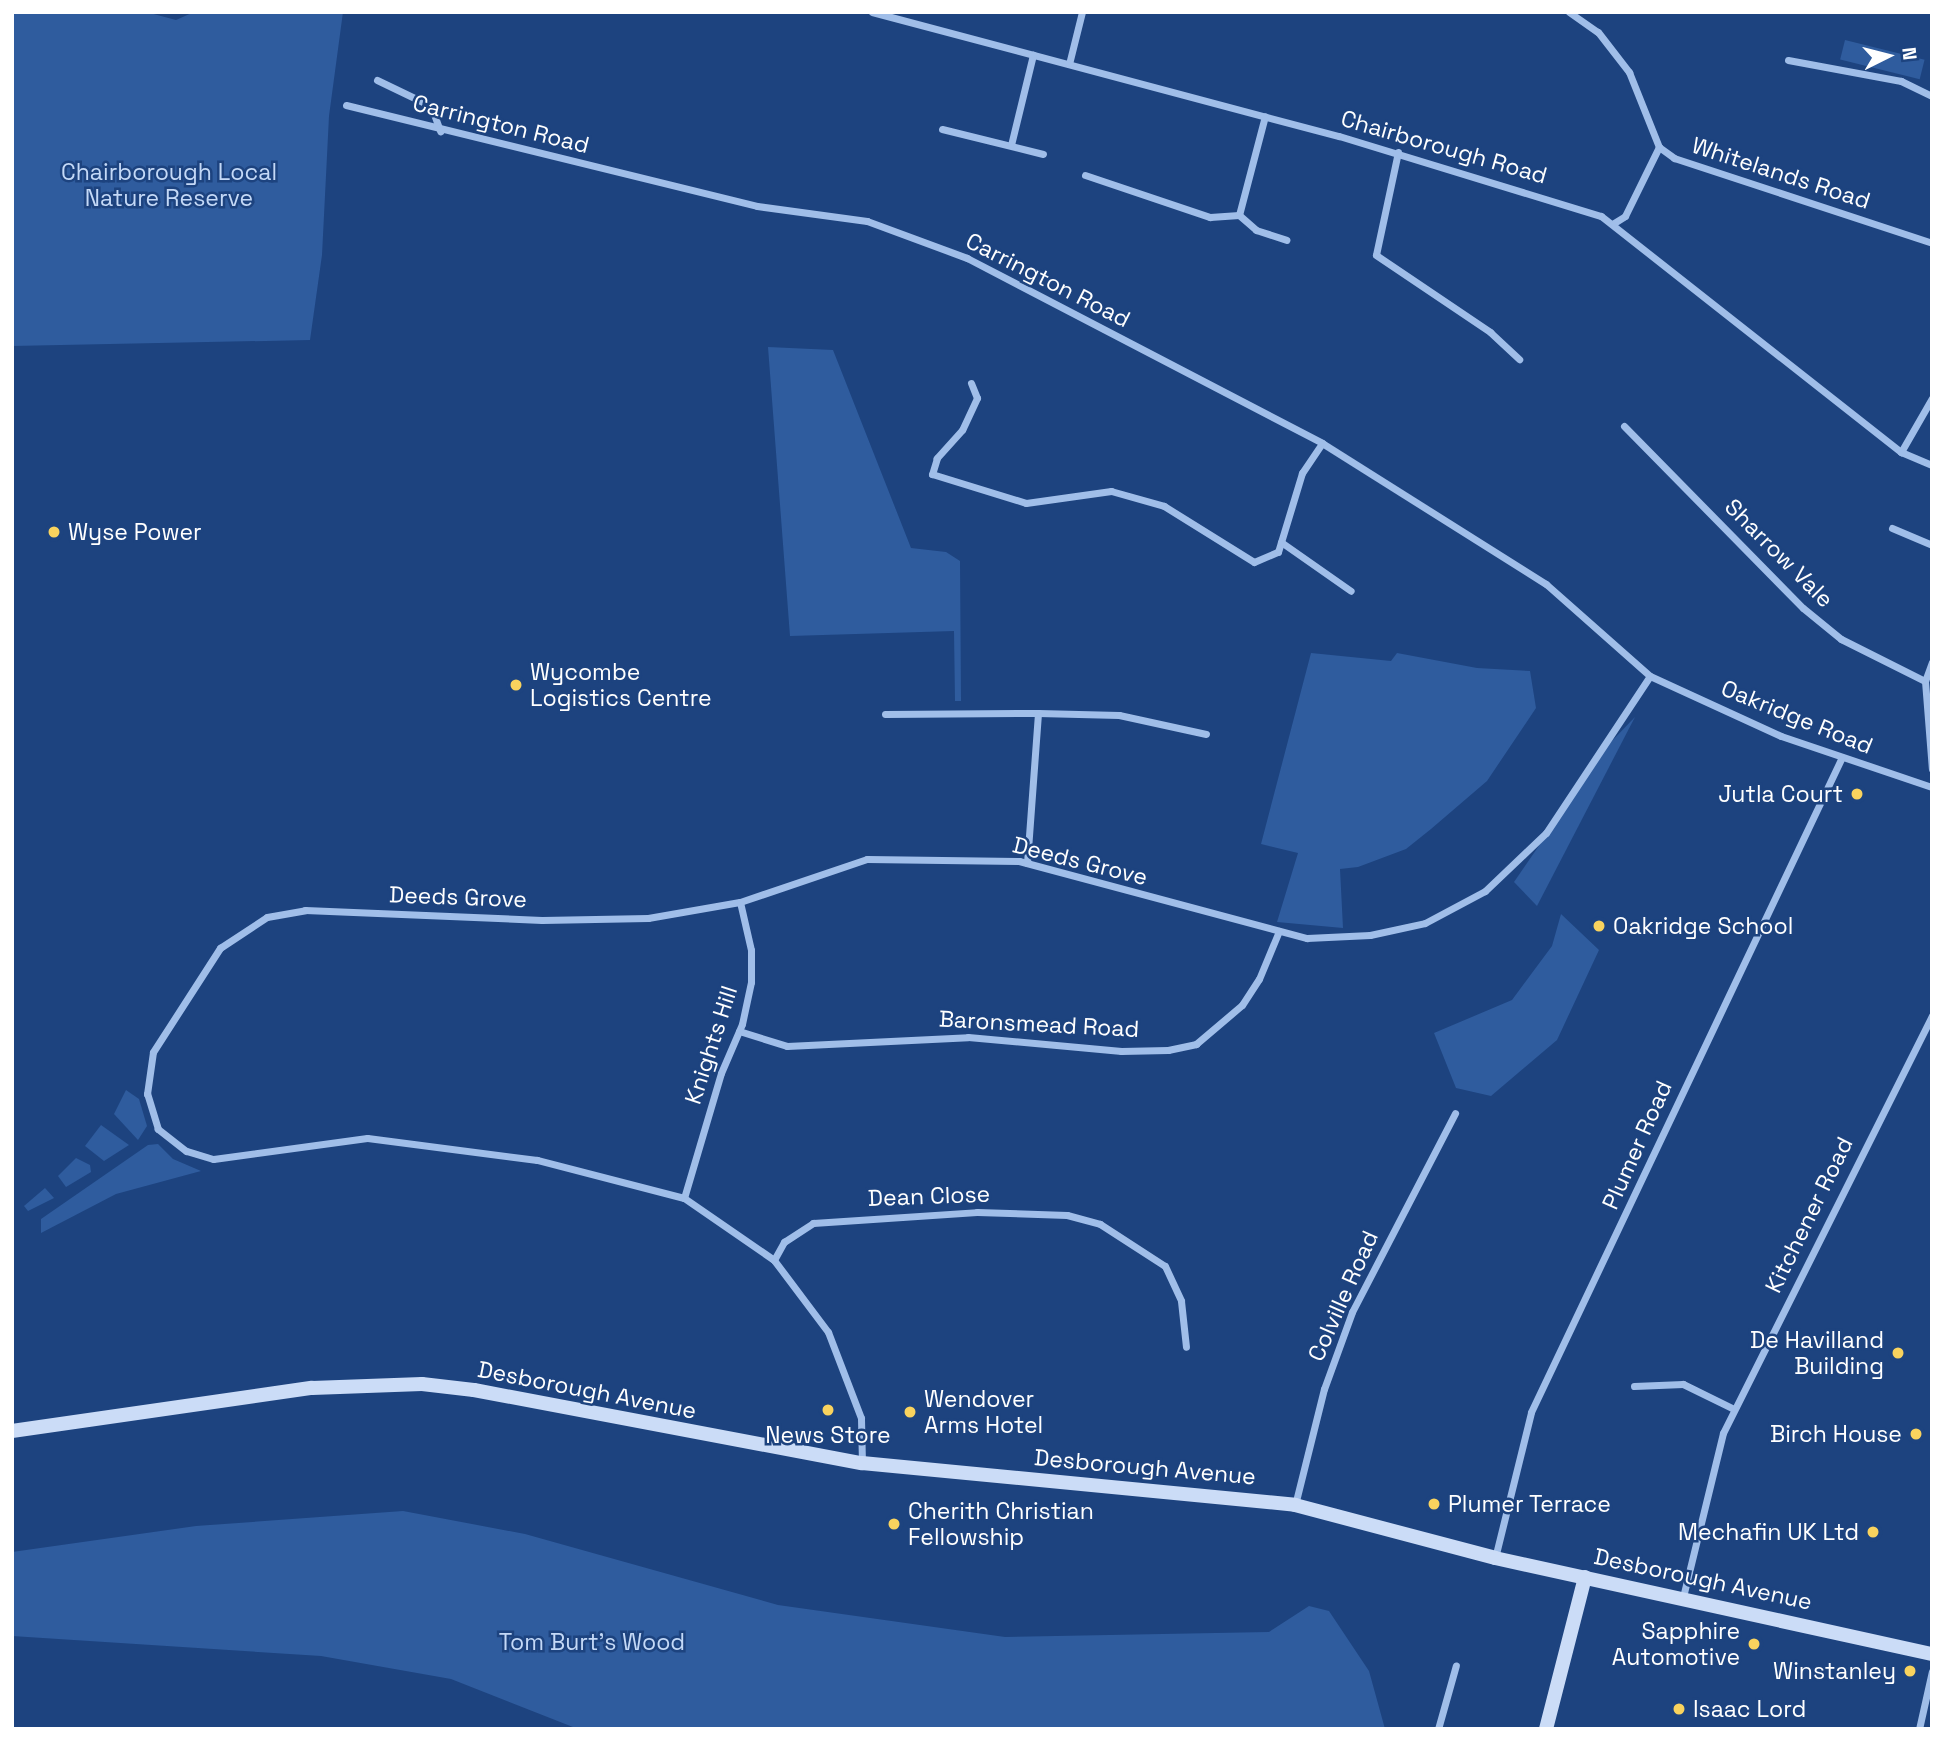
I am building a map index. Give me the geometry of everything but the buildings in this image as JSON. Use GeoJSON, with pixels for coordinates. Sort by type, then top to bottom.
{"type":"FeatureCollection","features":[{"type":"Feature","properties":{"kind":"street","name":"Chairborough Road"},"geometry":{"type":"LineString","coordinates":[[872,12],[1398,152],[1524,189],[1614,223],[1668,272],[1901,452],[1932,464]]}},
{"type":"Feature","properties":{"kind":"street"},"geometry":{"type":"LineString","coordinates":[[1069,64],[1082,12]]}},
{"type":"Feature","properties":{"kind":"street","name":"Whitelands Road"},"geometry":{"type":"LineString","coordinates":[[1569,12],[1598,32],[1629,72],[1659,147],[1674,158],[1932,243]]}},
{"type":"Feature","properties":{"kind":"street"},"geometry":{"type":"LineString","coordinates":[[1011,145],[1033,55]]}},
{"type":"Feature","properties":{"kind":"street"},"geometry":{"type":"LineString","coordinates":[[1788,60],[1901,81],[1932,96]]}},
{"type":"Feature","properties":{"kind":"street"},"geometry":{"type":"LineString","coordinates":[[377,80],[431,106],[440,131]]}},
{"type":"Feature","properties":{"kind":"street","name":"Carrington Road"},"geometry":{"type":"LineString","coordinates":[[346,105],[440,131],[757,206],[866,221],[967,258],[1322,443],[1546,584],[1650,676]]}},
{"type":"Feature","properties":{"kind":"street"},"geometry":{"type":"LineString","coordinates":[[1239,215],[1265,116]]}},
{"type":"Feature","properties":{"kind":"street"},"geometry":{"type":"LineString","coordinates":[[942,129],[1043,154]]}},
{"type":"Feature","properties":{"kind":"street"},"geometry":{"type":"LineString","coordinates":[[1614,223],[1625,216],[1659,147]]}},
{"type":"Feature","properties":{"kind":"street"},"geometry":{"type":"LineString","coordinates":[[1398,152],[1376,254],[1490,332],[1519,359]]}},
{"type":"Feature","properties":{"kind":"street"},"geometry":{"type":"LineString","coordinates":[[1085,175],[1210,217],[1239,215],[1256,230],[1286,240]]}},
{"type":"Feature","properties":{"kind":"street"},"geometry":{"type":"LineString","coordinates":[[971,383],[977,398],[962,430],[937,457],[932,474],[1026,503],[1111,491],[1164,506],[1254,562],[1278,552],[1302,473],[1322,443]]}},
{"type":"Feature","properties":{"kind":"street"},"geometry":{"type":"LineString","coordinates":[[1901,452],[1932,398]]}},
{"type":"Feature","properties":{"kind":"street","name":"Sharrow Vale"},"geometry":{"type":"LineString","coordinates":[[1624,426],[1803,608],[1840,639],[1925,681]]}},
{"type":"Feature","properties":{"kind":"street"},"geometry":{"type":"LineString","coordinates":[[1892,528],[1932,545]]}},
{"type":"Feature","properties":{"kind":"street"},"geometry":{"type":"LineString","coordinates":[[1281,542],[1351,591]]}},
{"type":"Feature","properties":{"kind":"street"},"geometry":{"type":"LineString","coordinates":[[1932,662],[1925,681],[1932,769]]}},
{"type":"Feature","properties":{"kind":"street","name":"Oakridge Road"},"geometry":{"type":"LineString","coordinates":[[1650,676],[1781,736],[1932,787]]}},
{"type":"Feature","properties":{"kind":"street","name":"Deeds Grove"},"geometry":{"type":"LineString","coordinates":[[862,1463],[861,1418],[828,1332],[774,1260],[684,1198],[537,1160],[367,1138],[213,1159],[186,1151],[158,1129],[147,1094],[153,1052],[220,948],[267,917],[305,911],[542,920],[648,918],[740,902],[867,859],[1027,863],[1307,938],[1370,935],[1424,923],[1485,891],[1546,833],[1650,676]]}},
{"type":"Feature","properties":{"kind":"street"},"geometry":{"type":"LineString","coordinates":[[1027,863],[1038,713]]}},
{"type":"Feature","properties":{"kind":"street"},"geometry":{"type":"LineString","coordinates":[[885,714],[1119,715],[1206,734]]}},
{"type":"Feature","properties":{"kind":"street","name":"Plumer Road"},"geometry":{"type":"LineString","coordinates":[[1495,1558],[1531,1412],[1842,757]]}},
{"type":"Feature","properties":{"kind":"street","name":"Knights Hill"},"geometry":{"type":"LineString","coordinates":[[684,1198],[721,1073],[739,1031],[751,982],[751,950],[740,902]]}},
{"type":"Feature","properties":{"kind":"street","name":"Baronsmead Road"},"geometry":{"type":"LineString","coordinates":[[739,1031],[787,1046],[968,1037],[1121,1051],[1168,1050],[1196,1044],[1242,1005],[1259,979],[1279,931]]}},
{"type":"Feature","properties":{"kind":"street","name":"Kitchener Road"},"geometry":{"type":"LineString","coordinates":[[1683,1597],[1723,1433],[1932,1015]]}},
{"type":"Feature","properties":{"kind":"street","name":"Colville Road"},"geometry":{"type":"LineString","coordinates":[[1295,1504],[1324,1389],[1352,1311],[1455,1113]]}},
{"type":"Feature","properties":{"kind":"street","name":"Dean Close"},"geometry":{"type":"LineString","coordinates":[[774,1260],[784,1242],[813,1223],[978,1212],[1067,1215],[1100,1224],[1165,1266],[1181,1301],[1186,1346]]}},
{"type":"Feature","properties":{"kind":"street","name":"Desborough Avenue"},"geometry":{"type":"LineString","coordinates":[[12,1431],[312,1388],[422,1384],[527,1397],[649,1426],[862,1463],[1295,1504],[1495,1558],[1683,1597],[1932,1654]]}},
{"type":"Feature","properties":{"kind":"street"},"geometry":{"type":"LineString","coordinates":[[1634,1386],[1683,1384],[1734,1409]]}},
{"type":"Feature","properties":{"kind":"street"},"geometry":{"type":"LineString","coordinates":[[1546,1729],[1585,1577]]}},
{"type":"Feature","properties":{"kind":"street"},"geometry":{"type":"LineString","coordinates":[[1438,1729],[1456,1665]]}},
{"type":"Feature","properties":{"kind":"street"},"geometry":{"type":"LineString","coordinates":[[1919,1729],[1932,1671]]}},
{"type":"Feature","properties":{"kind":"green space","name":"Chairborough Local Nature Reserve"},"geometry":{"type":"Polygon","coordinates":[[[12,12],[146,12],[176,20],[194,12],[343,12],[329,116],[322,255],[310,340],[12,346],[12,12]]]}},
{"type":"Feature","properties":{"kind":"green space"},"geometry":{"type":"Polygon","coordinates":[[[1845,40],[1925,60],[1920,79],[1840,59],[1845,40]]]}},
{"type":"Feature","properties":{"kind":"green space"},"geometry":{"type":"Polygon","coordinates":[[[768,347],[833,350],[911,548],[946,552],[960,561],[961,701],[955,701],[954,631],[790,636],[768,347]]]}},
{"type":"Feature","properties":{"kind":"green space"},"geometry":{"type":"Polygon","coordinates":[[[1311,653],[1391,661],[1397,653],[1477,668],[1530,671],[1536,708],[1487,781],[1431,829],[1406,849],[1358,867],[1340,869],[1343,928],[1277,922],[1298,853],[1261,844],[1311,653]]]}},
{"type":"Feature","properties":{"kind":"green space"},"geometry":{"type":"Polygon","coordinates":[[[1635,717],[1537,906],[1514,882],[1608,745],[1635,717]]]}},
{"type":"Feature","properties":{"kind":"green space"},"geometry":{"type":"Polygon","coordinates":[[[1561,914],[1599,950],[1557,1040],[1491,1096],[1456,1088],[1434,1033],[1512,1000],[1552,946],[1561,914]]]}},
{"type":"Feature","properties":{"kind":"green space"},"geometry":{"type":"Polygon","coordinates":[[[126,1090],[139,1099],[147,1126],[138,1140],[114,1114],[126,1090]]]}},
{"type":"Feature","properties":{"kind":"green space"},"geometry":{"type":"Polygon","coordinates":[[[101,1125],[129,1145],[104,1161],[85,1146],[101,1125]]]}},
{"type":"Feature","properties":{"kind":"green space"},"geometry":{"type":"Polygon","coordinates":[[[158,1144],[173,1159],[201,1171],[116,1194],[41,1233],[41,1219],[148,1145],[158,1144]]]}},
{"type":"Feature","properties":{"kind":"green space"},"geometry":{"type":"Polygon","coordinates":[[[76,1158],[90,1165],[91,1172],[66,1187],[58,1176],[76,1158]]]}},
{"type":"Feature","properties":{"kind":"green space"},"geometry":{"type":"Polygon","coordinates":[[[45,1188],[54,1198],[28,1211],[24,1206],[45,1188]]]}},
{"type":"Feature","properties":{"kind":"green space","name":"Tom Burt's Wood"},"geometry":{"type":"Polygon","coordinates":[[[403,1511],[525,1534],[778,1605],[1005,1637],[1269,1632],[1309,1606],[1329,1611],[1369,1671],[1385,1729],[578,1729],[451,1679],[321,1656],[12,1636],[12,1552],[196,1526],[403,1511]]]}},
{"type":"Feature","properties":{"kind":"place","name":"Wyse Power"},"geometry":{"type":"Point","coordinates":[54,532]}},
{"type":"Feature","properties":{"kind":"place","name":"Wycombe Logistics Centre"},"geometry":{"type":"Point","coordinates":[516,685]}},
{"type":"Feature","properties":{"kind":"place","name":"Jutla Court"},"geometry":{"type":"Point","coordinates":[1857,794]}},
{"type":"Feature","properties":{"kind":"place","name":"Oakridge School"},"geometry":{"type":"Point","coordinates":[1599,926]}},
{"type":"Feature","properties":{"kind":"place","name":"De Havilland Building"},"geometry":{"type":"Point","coordinates":[1898,1353]}},
{"type":"Feature","properties":{"kind":"place","name":"News Store"},"geometry":{"type":"Point","coordinates":[828,1410]}},
{"type":"Feature","properties":{"kind":"place","name":"Wendover Arms Hotel"},"geometry":{"type":"Point","coordinates":[910,1412]}},
{"type":"Feature","properties":{"kind":"place","name":"Birch House"},"geometry":{"type":"Point","coordinates":[1916,1434]}},
{"type":"Feature","properties":{"kind":"place","name":"Plumer Terrace"},"geometry":{"type":"Point","coordinates":[1434,1504]}},
{"type":"Feature","properties":{"kind":"place","name":"Cherith Christian Fellowship"},"geometry":{"type":"Point","coordinates":[894,1524]}},
{"type":"Feature","properties":{"kind":"place","name":"Mechafin UK Ltd"},"geometry":{"type":"Point","coordinates":[1873,1532]}},
{"type":"Feature","properties":{"kind":"place","name":"Sapphire Automotive"},"geometry":{"type":"Point","coordinates":[1754,1644]}},
{"type":"Feature","properties":{"kind":"place","name":"Winstanley"},"geometry":{"type":"Point","coordinates":[1910,1671]}},
{"type":"Feature","properties":{"kind":"place","name":"Isaac Lord"},"geometry":{"type":"Point","coordinates":[1679,1709]}}]}
